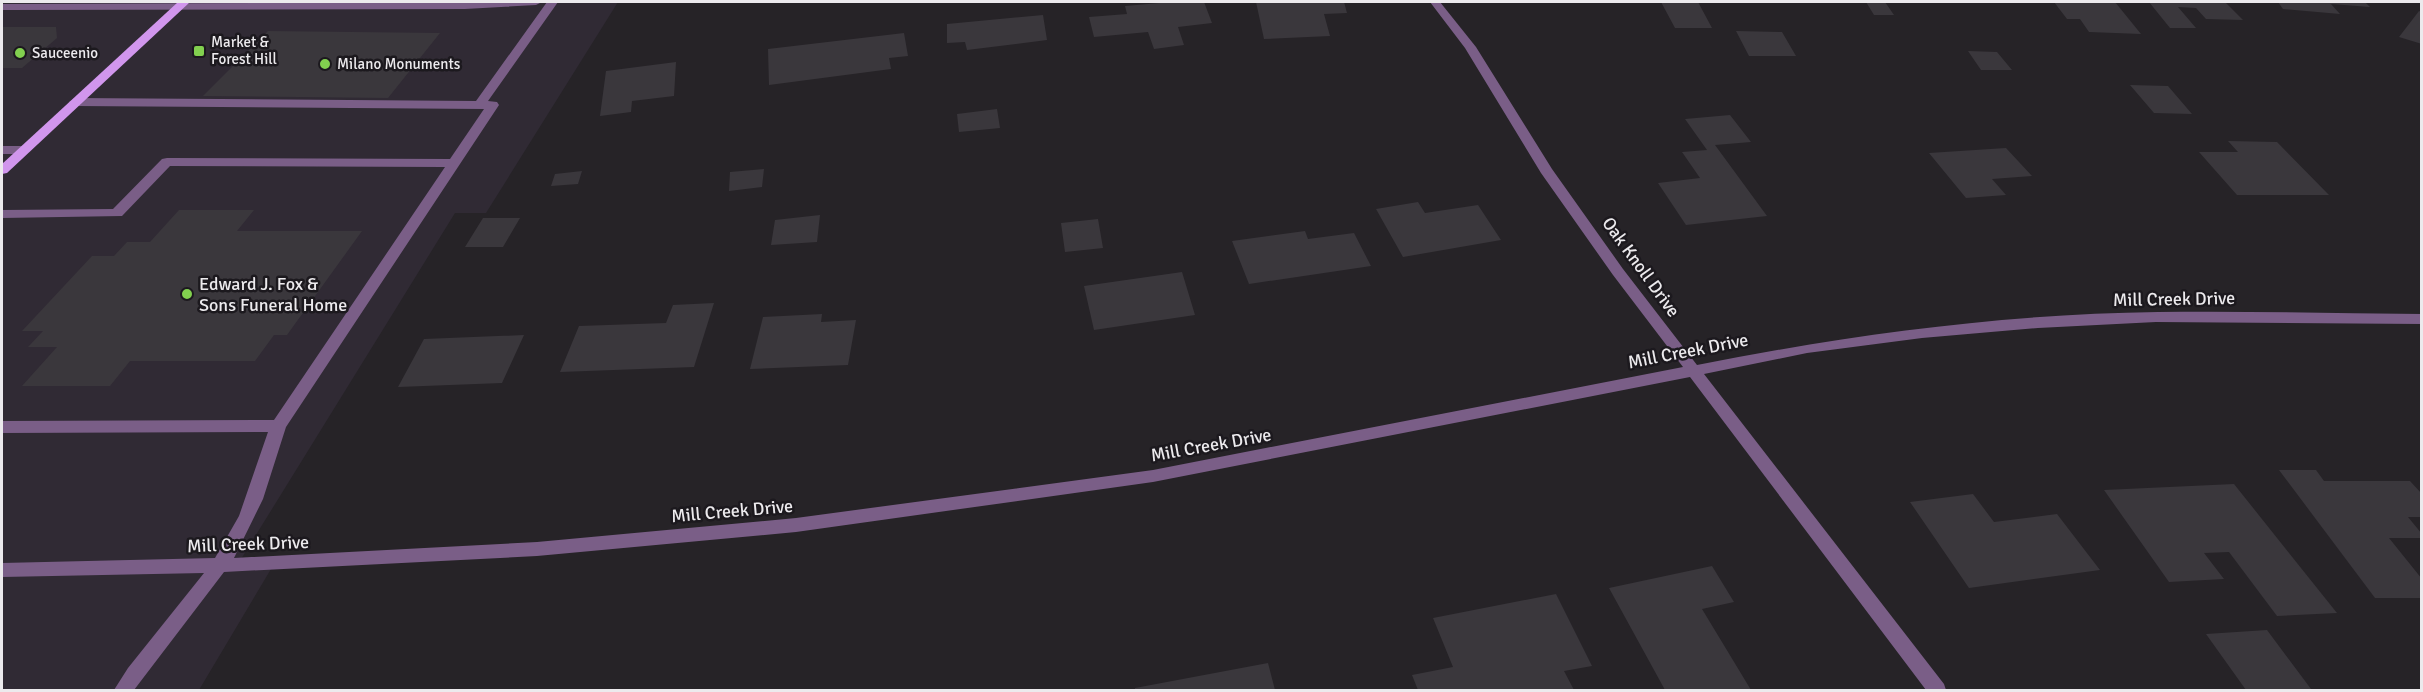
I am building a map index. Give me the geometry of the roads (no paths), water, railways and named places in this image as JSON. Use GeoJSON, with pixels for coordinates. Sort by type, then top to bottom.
{"type":"FeatureCollection","features":[{"type":"Feature","properties":{"kind":"main road"},"geometry":{"type":"LineString","coordinates":[[2,170],[181,4]]}},
{"type":"Feature","properties":{"kind":"street"},"geometry":{"type":"LineString","coordinates":[[2,7],[38,4],[465,6],[536,2]]}},
{"type":"Feature","properties":{"kind":"street"},"geometry":{"type":"LineString","coordinates":[[479,105],[552,2]]}},
{"type":"Feature","properties":{"kind":"street","name":"Oak Knoll Drive"},"geometry":{"type":"LineString","coordinates":[[1435,2],[1470,47],[1546,170],[1618,272],[1938,690]]}},
{"type":"Feature","properties":{"kind":"street"},"geometry":{"type":"LineString","coordinates":[[75,102],[493,105],[278,426],[256,499],[220,565],[149,653],[123,690]]}},
{"type":"Feature","properties":{"kind":"street"},"geometry":{"type":"LineString","coordinates":[[2,150],[23,150]]}},
{"type":"Feature","properties":{"kind":"street"},"geometry":{"type":"LineString","coordinates":[[2,214],[117,213],[167,162],[454,163]]}},
{"type":"Feature","properties":{"kind":"street","name":"Mill Creek Drive"},"geometry":{"type":"LineString","coordinates":[[7,570],[220,565],[537,549],[796,525],[1153,476],[1347,440],[1693,369],[1807,348],[1922,333],[2038,323],[2156,317],[2421,319]]}},
{"type":"Feature","properties":{"kind":"street"},"geometry":{"type":"LineString","coordinates":[[2,427],[278,426]]}},
{"type":"Feature","properties":{"kind":"street"},"geometry":{"type":"LineString","coordinates":[[2,585],[7,570]]}},
{"type":"Feature","properties":{"kind":"place","name":"Market & Forest Hill"},"geometry":{"type":"Point","coordinates":[199,51]}},
{"type":"Feature","properties":{"kind":"place","name":"Sauceenio"},"geometry":{"type":"Point","coordinates":[20,53]}},
{"type":"Feature","properties":{"kind":"place","name":"Milano Monuments"},"geometry":{"type":"Point","coordinates":[325,64]}},
{"type":"Feature","properties":{"kind":"place","name":"Edward J. Fox & Sons Funeral Home"},"geometry":{"type":"Point","coordinates":[187,294]}}]}
